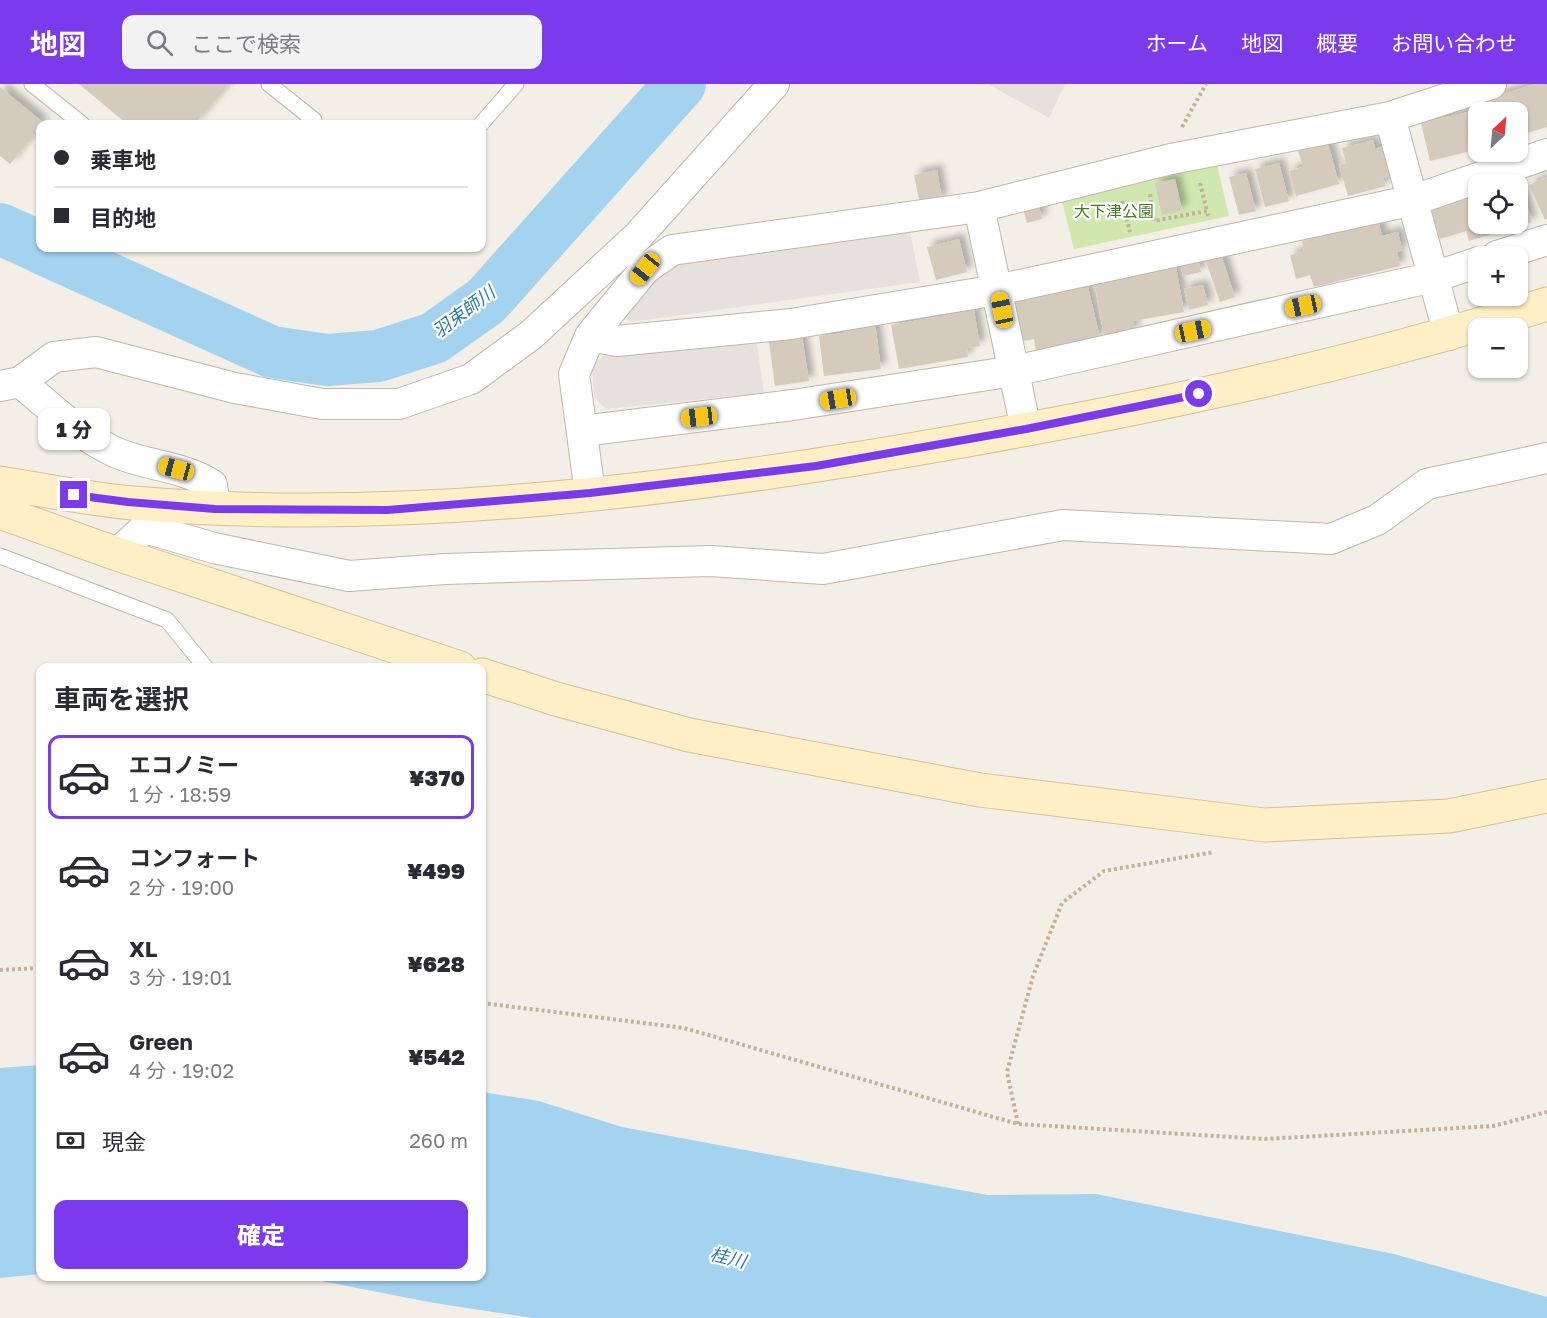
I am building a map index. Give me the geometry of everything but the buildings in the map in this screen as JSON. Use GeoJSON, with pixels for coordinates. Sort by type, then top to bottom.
{"type":"FeatureCollection","features":[{"type":"Feature","properties":{"kind":"street"},"geometry":{"type":"LineString","coordinates":[[215,509],[212,485],[196,474],[117,453],[10,384],[54,357],[96,351],[235,388],[322,404],[399,404],[471,379],[531,335],[638,236],[774,84]]}},
{"type":"Feature","properties":{"kind":"street"},"geometry":{"type":"LineString","coordinates":[[590,493],[574,374],[590,336],[645,269],[672,250],[979,207],[1158,162],[1390,117],[1491,84]]}},
{"type":"Feature","properties":{"kind":"street"},"geometry":{"type":"LineString","coordinates":[[1390,117],[1449,335]]}},
{"type":"Feature","properties":{"kind":"street"},"geometry":{"type":"LineString","coordinates":[[590,336],[616,341],[791,324],[997,290],[1414,200],[1547,154]]}},
{"type":"Feature","properties":{"kind":"street"},"geometry":{"type":"LineString","coordinates":[[979,207],[1026,429]]}},
{"type":"Feature","properties":{"kind":"street"},"geometry":{"type":"LineString","coordinates":[[1528,246],[1547,240]]}},
{"type":"Feature","properties":{"kind":"street"},"geometry":{"type":"LineString","coordinates":[[582,431],[794,405],[1014,371],[1434,277],[1468,266]]}},
{"type":"Feature","properties":{"kind":"street"},"geometry":{"type":"LineString","coordinates":[[0,483],[128,502],[215,509],[388,510],[590,493],[816,466],[1026,429],[1243,385],[1449,335],[1547,304]]}},
{"type":"Feature","properties":{"kind":"street"},"geometry":{"type":"LineString","coordinates":[[117,554],[145,528],[214,548],[349,576],[445,568],[711,561],[823,569],[1063,525],[1331,539],[1377,520],[1427,484],[1547,458]]}},
{"type":"Feature","properties":{"kind":"street"},"geometry":{"type":"LineString","coordinates":[[0,512],[117,554],[445,663]]}},
{"type":"Feature","properties":{"kind":"street"},"geometry":{"type":"LineString","coordinates":[[486,676],[556,699],[701,738],[980,790],[1264,825],[1449,816],[1547,796]]}},
{"type":"Feature","properties":{"kind":"lane"},"geometry":{"type":"LineString","coordinates":[[32,84],[77,120]]}},
{"type":"Feature","properties":{"kind":"lane"},"geometry":{"type":"LineString","coordinates":[[269,84],[314,120]]}},
{"type":"Feature","properties":{"kind":"lane"},"geometry":{"type":"LineString","coordinates":[[484,120],[516,84]]}},
{"type":"Feature","properties":{"kind":"lane"},"geometry":{"type":"LineString","coordinates":[[0,556],[166,620],[202,663]]}},
{"type":"Feature","properties":{"kind":"path"},"geometry":{"type":"LineString","coordinates":[[1140,195],[1150,193],[1158,162],[1177,137],[1206,84]]}},
{"type":"Feature","properties":{"kind":"path"},"geometry":{"type":"LineString","coordinates":[[1131,198],[1122,200],[1138,259]]}},
{"type":"Feature","properties":{"kind":"path"},"geometry":{"type":"LineString","coordinates":[[1018,1124],[1007,1072],[1033,976],[1062,903],[1104,871],[1222,851]]}},
{"type":"Feature","properties":{"kind":"path"},"geometry":{"type":"LineString","coordinates":[[0,970],[36,968]]}},
{"type":"Feature","properties":{"kind":"path"},"geometry":{"type":"LineString","coordinates":[[486,1003],[684,1028],[1018,1124],[1265,1139],[1493,1126],[1547,1112]]}},
{"type":"Feature","properties":{"kind":"shaded area"},"geometry":{"type":"Polygon","coordinates":[[[988,84],[1065,84],[1049,118],[988,84]]]}},
{"type":"Feature","properties":{"kind":"shaded area"},"geometry":{"type":"Polygon","coordinates":[[[909,227],[920,282],[630,322],[617,315],[655,274],[688,256],[909,227]]]}},
{"type":"Feature","properties":{"kind":"shaded area"},"geometry":{"type":"Polygon","coordinates":[[[756,337],[764,393],[606,409],[594,397],[592,366],[608,352],[756,337]]]}},
{"type":"Feature","properties":{"kind":"green space","name":"大下津公園"},"geometry":{"type":"Polygon","coordinates":[[[1216,160],[1229,216],[1074,249],[1060,193],[1216,160]]]}},
{"type":"Feature","properties":{"kind":"water"},"geometry":{"type":"Polygon","coordinates":[[[36,1065],[36,1274],[0,1278],[0,1068],[36,1065]]]}},
{"type":"Feature","properties":{"kind":"water","name":"桂川"},"geometry":{"type":"Polygon","coordinates":[[[486,1093],[539,1101],[622,1127],[987,1195],[1096,1194],[1394,1254],[1547,1297],[1547,1318],[533,1318],[434,1303],[321,1281],[486,1281],[486,1093]]]}},
{"type":"Feature","properties":{"kind":"waterway","name":"羽束師川"},"geometry":{"type":"LineString","coordinates":[[50,252],[272,352],[327,360],[378,356],[434,338],[486,301],[680,84]]}},
{"type":"Feature","properties":{"kind":"waterway","name":"羽束師川"},"geometry":{"type":"LineString","coordinates":[[0,229],[36,245]]}},
{"type":"Feature","properties":{"kind":"route"},"geometry":{"type":"LineString","coordinates":[[74,495],[215,509],[388,510],[590,493],[816,466],[1026,429],[1199,394]]}}]}
